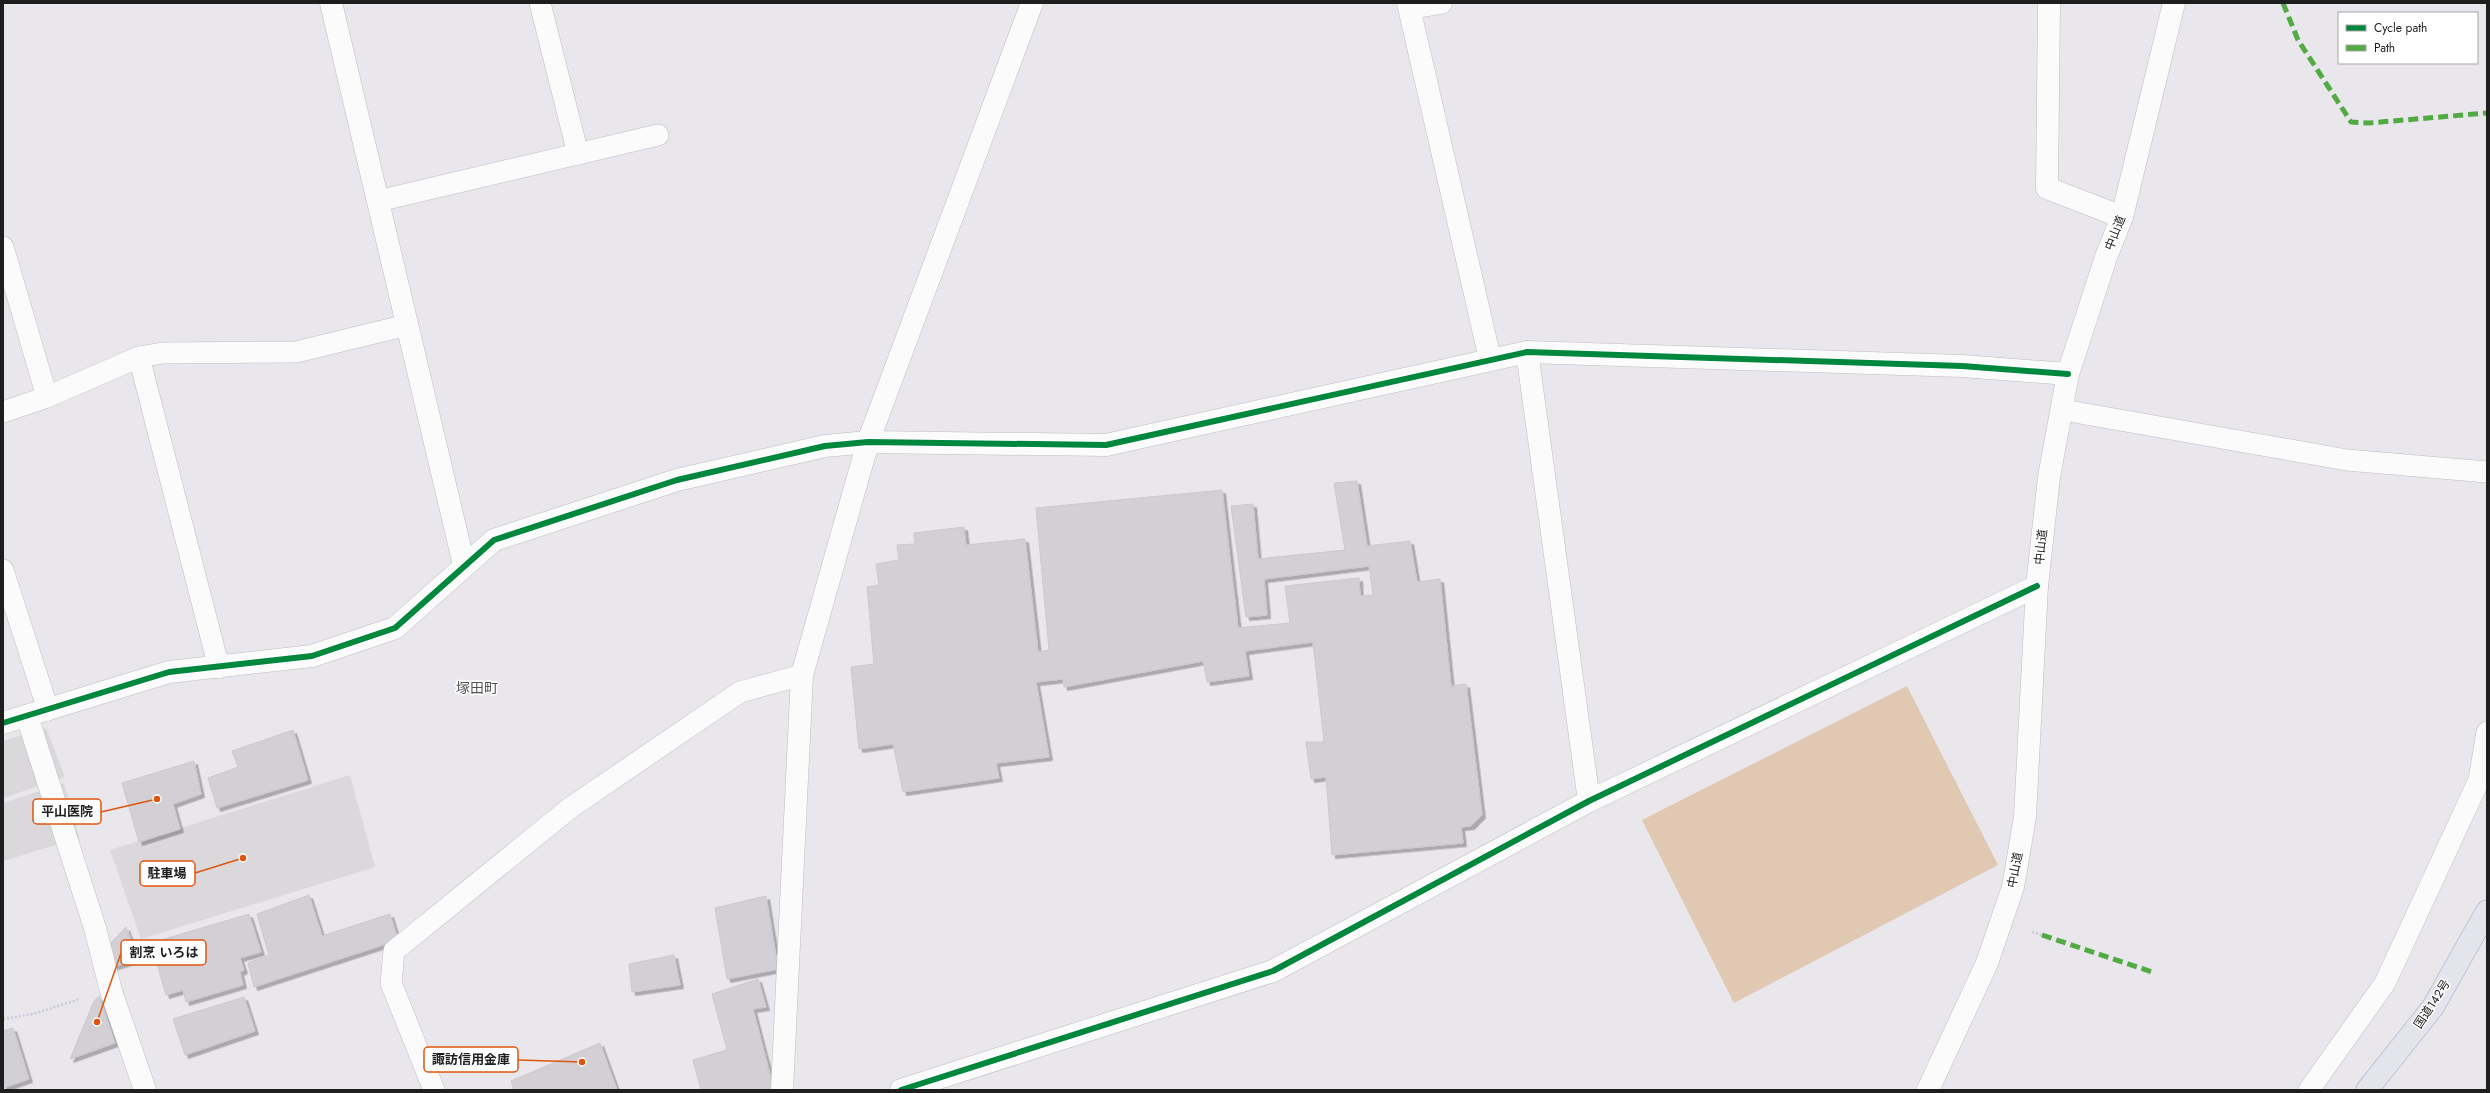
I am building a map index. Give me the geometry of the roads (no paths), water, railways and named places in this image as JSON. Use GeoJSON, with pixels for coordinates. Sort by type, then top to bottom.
{"type":"FeatureCollection","features":[{"type":"Feature","properties":{"kind":"highway","name":"国道142号"},"geometry":{"type":"LineString","coordinates":[[2367,1090],[2433,1007],[2487,911]]}},
{"type":"Feature","properties":{"kind":"street"},"geometry":{"type":"LineString","coordinates":[[331,3],[464,565]]}},
{"type":"Feature","properties":{"kind":"street"},"geometry":{"type":"LineString","coordinates":[[782,1090],[802,675],[868,442],[1032,3]]}},
{"type":"Feature","properties":{"kind":"street"},"geometry":{"type":"LineString","coordinates":[[1441,3],[1409,5],[1490,360]]}},
{"type":"Feature","properties":{"kind":"street"},"geometry":{"type":"LineString","coordinates":[[2049,3],[2047,188],[2122,217]]}},
{"type":"Feature","properties":{"kind":"street","name":"中山道"},"geometry":{"type":"LineString","coordinates":[[1928,1090],[1987,963],[2013,887],[2025,817],[2037,586],[2048,477],[2063,410],[2068,374],[2106,257],[2122,217],[2174,3]]}},
{"type":"Feature","properties":{"kind":"street"},"geometry":{"type":"LineString","coordinates":[[1527,352],[1589,801]]}},
{"type":"Feature","properties":{"kind":"street"},"geometry":{"type":"LineString","coordinates":[[3,723],[169,672],[219,668],[312,656],[395,628],[464,565],[494,540],[677,480],[825,446],[868,442],[1106,445],[1527,352],[1962,366],[2068,374]]}},
{"type":"Feature","properties":{"kind":"street"},"geometry":{"type":"LineString","coordinates":[[901,1090],[1272,971],[1589,801],[2037,586]]}},
{"type":"Feature","properties":{"kind":"street"},"geometry":{"type":"LineString","coordinates":[[27,716],[95,928],[111,991],[145,1090]]}},
{"type":"Feature","properties":{"kind":"lane"},"geometry":{"type":"LineString","coordinates":[[540,3],[578,154]]}},
{"type":"Feature","properties":{"kind":"lane"},"geometry":{"type":"LineString","coordinates":[[378,201],[658,135]]}},
{"type":"Feature","properties":{"kind":"lane"},"geometry":{"type":"LineString","coordinates":[[3,247],[48,397]]}},
{"type":"Feature","properties":{"kind":"lane"},"geometry":{"type":"LineString","coordinates":[[3,412],[48,397],[139,357],[163,353],[296,352],[407,325]]}},
{"type":"Feature","properties":{"kind":"lane"},"geometry":{"type":"LineString","coordinates":[[139,357],[219,668]]}},
{"type":"Feature","properties":{"kind":"lane"},"geometry":{"type":"LineString","coordinates":[[2063,410],[2347,460],[2487,472]]}},
{"type":"Feature","properties":{"kind":"lane"},"geometry":{"type":"LineString","coordinates":[[3,570],[48,710]]}},
{"type":"Feature","properties":{"kind":"lane"},"geometry":{"type":"LineString","coordinates":[[434,1090],[391,983],[394,951],[570,808],[740,692],[802,675]]}},
{"type":"Feature","properties":{"kind":"lane"},"geometry":{"type":"LineString","coordinates":[[2309,1090],[2385,983],[2478,780],[2487,732]]}},
{"type":"Feature","properties":{"kind":"place","name":"平山医院"},"geometry":{"type":"Point","coordinates":[157,799]}},
{"type":"Feature","properties":{"kind":"place","name":"駐車場"},"geometry":{"type":"Point","coordinates":[243,858]}},
{"type":"Feature","properties":{"kind":"place","name":"割烹 いろは"},"geometry":{"type":"Point","coordinates":[97,1022]}},
{"type":"Feature","properties":{"kind":"place","name":"諏訪信用金庫"},"geometry":{"type":"Point","coordinates":[582,1062]}},
{"type":"Feature","properties":{"kind":"district","name":"塚田町"},"geometry":{"type":"Point","coordinates":[477,688]}}]}
